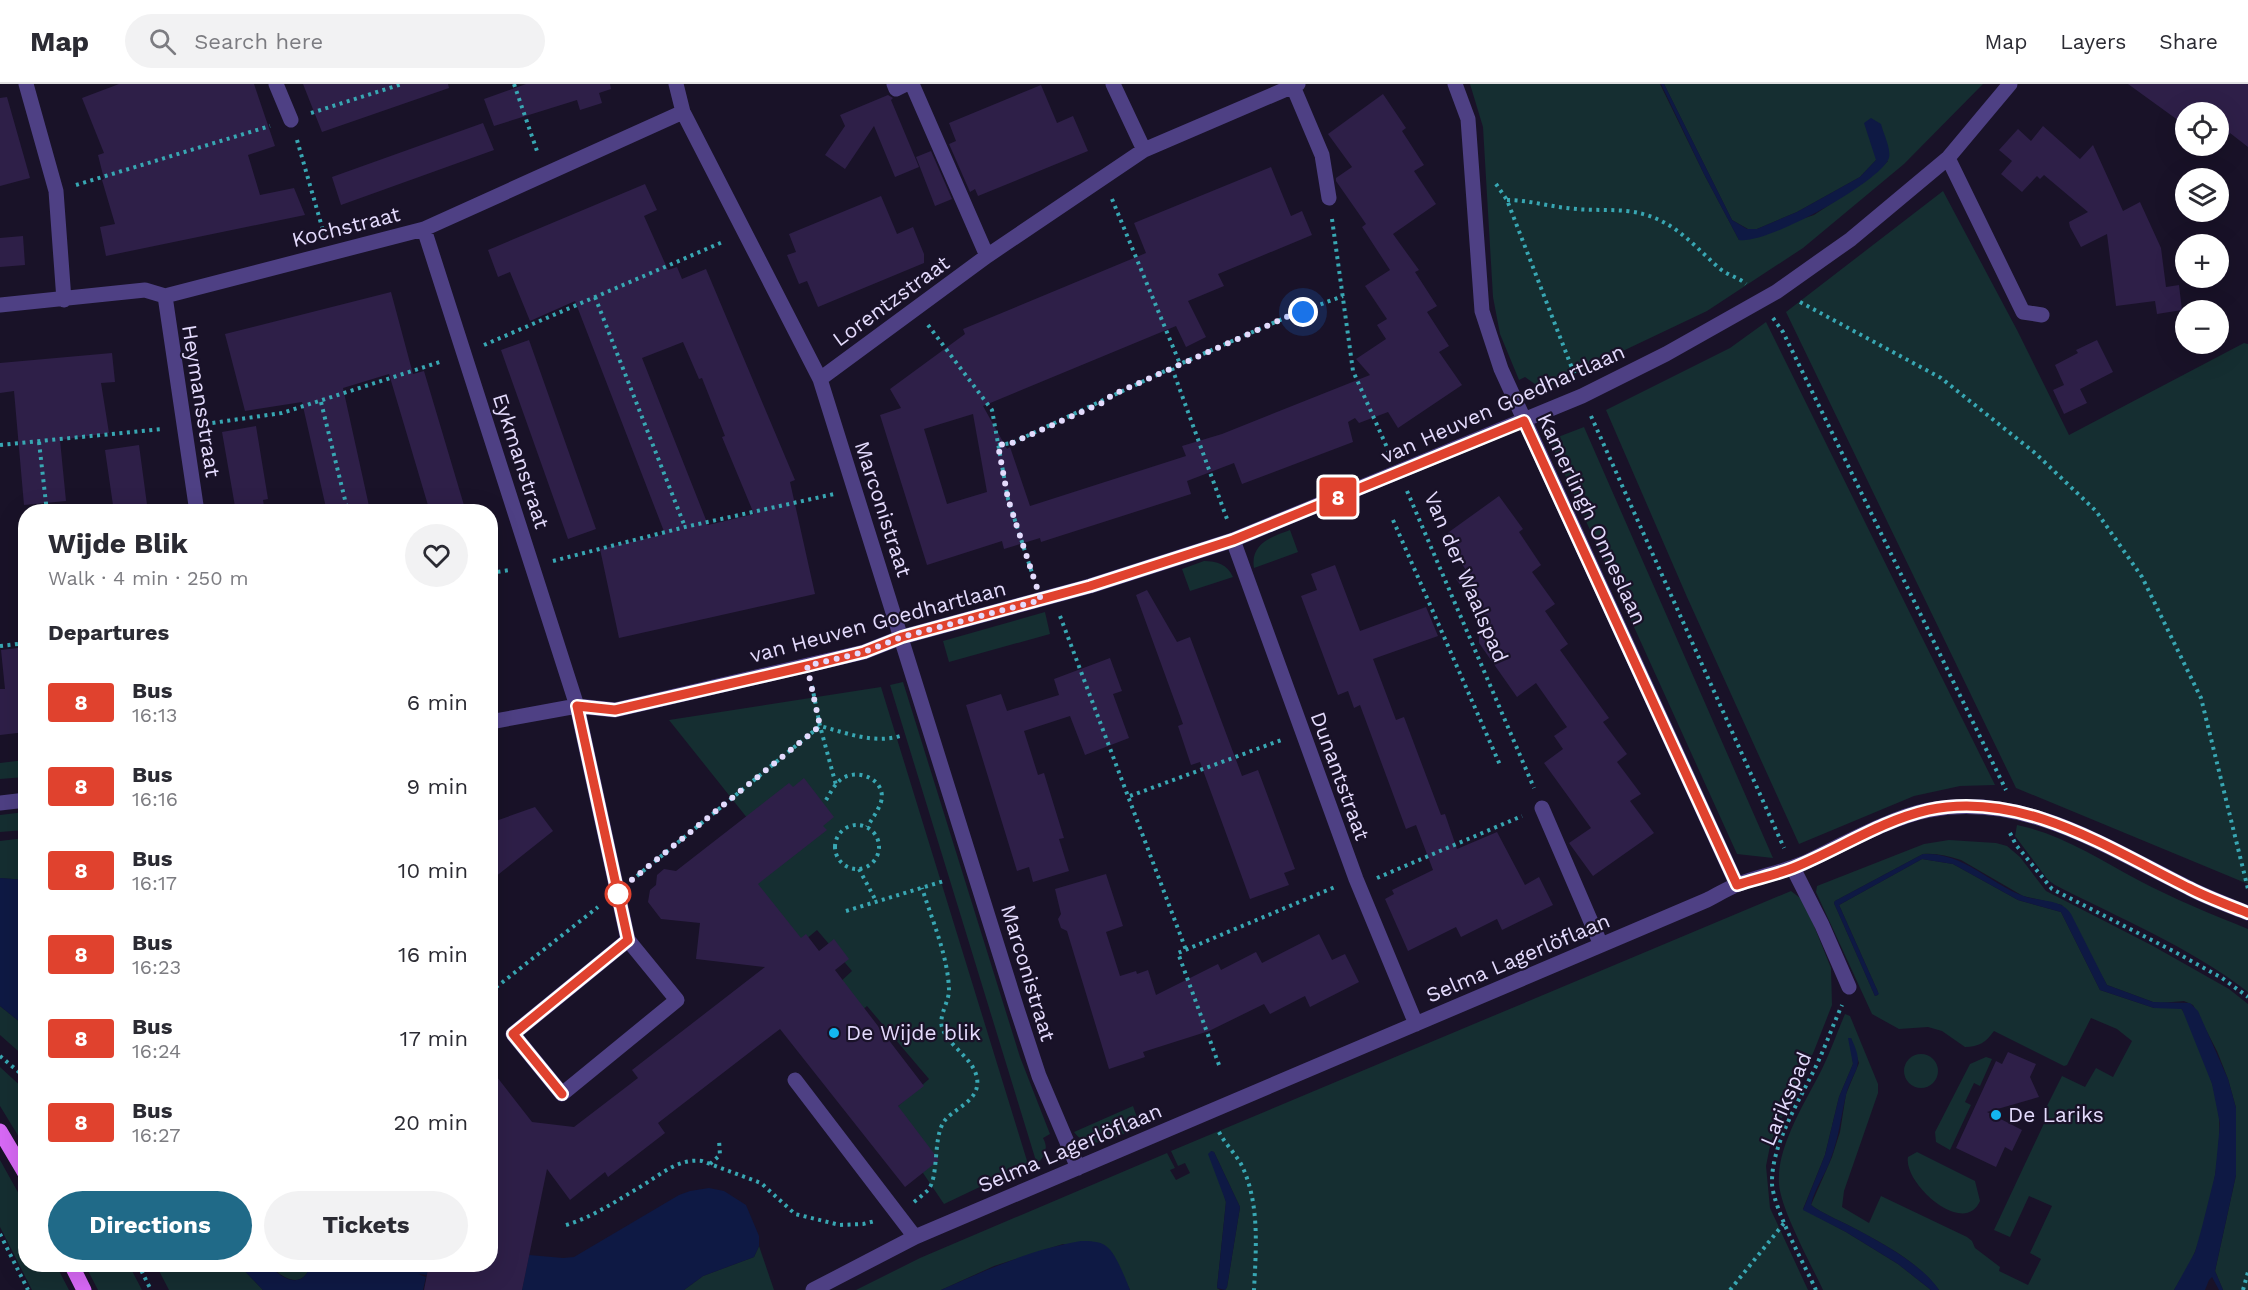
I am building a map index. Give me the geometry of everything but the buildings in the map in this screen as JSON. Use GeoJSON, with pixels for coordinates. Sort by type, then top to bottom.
{"type":"FeatureCollection","features":[{"type":"Feature","properties":{"kind":"main road"},"geometry":{"type":"LineString","coordinates":[[0,1131],[18,1161]]}},
{"type":"Feature","properties":{"kind":"main road"},"geometry":{"type":"LineString","coordinates":[[75,1272],[84,1290]]}},
{"type":"Feature","properties":{"kind":"street"},"geometry":{"type":"LineString","coordinates":[[26,84],[56,191],[64,300]]}},
{"type":"Feature","properties":{"kind":"street"},"geometry":{"type":"LineString","coordinates":[[276,84],[291,120]]}},
{"type":"Feature","properties":{"kind":"street","name":"Marconistraat"},"geometry":{"type":"LineString","coordinates":[[676,84],[683,112],[820,379],[1039,1076],[1078,1168]]}},
{"type":"Feature","properties":{"kind":"street"},"geometry":{"type":"LineString","coordinates":[[894,84],[896,89],[906,84]]}},
{"type":"Feature","properties":{"kind":"street"},"geometry":{"type":"LineString","coordinates":[[912,84],[987,256]]}},
{"type":"Feature","properties":{"kind":"street"},"geometry":{"type":"LineString","coordinates":[[1113,84],[1144,150]]}},
{"type":"Feature","properties":{"kind":"street","name":"Kamerlingh Onneslaan"},"geometry":{"type":"LineString","coordinates":[[1455,84],[1468,119],[1482,311],[1501,369],[1737,885]]}},
{"type":"Feature","properties":{"kind":"street","name":"van Heuven Goedhartlaan"},"geometry":{"type":"LineString","coordinates":[[498,721],[577,706],[615,710],[864,652],[902,637],[1090,586],[1233,540],[1524,421],[1582,396],[1666,354],[1776,292],[1851,238],[1948,158],[2010,84]]}},
{"type":"Feature","properties":{"kind":"street"},"geometry":{"type":"LineString","coordinates":[[1294,85],[1322,155],[1329,198]]}},
{"type":"Feature","properties":{"kind":"street","name":"Lorentzstraat"},"geometry":{"type":"LineString","coordinates":[[820,379],[987,256],[1144,150],[1294,85]]}},
{"type":"Feature","properties":{"kind":"street","name":"Kochstraat"},"geometry":{"type":"LineString","coordinates":[[0,305],[145,290],[165,296],[424,229],[683,112]]}},
{"type":"Feature","properties":{"kind":"street"},"geometry":{"type":"LineString","coordinates":[[1948,158],[2023,312],[2042,315]]}},
{"type":"Feature","properties":{"kind":"street","name":"Eykmanstraat"},"geometry":{"type":"LineString","coordinates":[[424,229],[577,706]]}},
{"type":"Feature","properties":{"kind":"street","name":"Heymansstraat"},"geometry":{"type":"LineString","coordinates":[[165,296],[196,504]]}},
{"type":"Feature","properties":{"kind":"street","name":"Dunantstraat"},"geometry":{"type":"LineString","coordinates":[[1233,540],[1357,882],[1416,1024]]}},
{"type":"Feature","properties":{"kind":"street"},"geometry":{"type":"LineString","coordinates":[[577,706],[628,940],[677,1000],[562,1094],[513,1034],[628,940]]}},
{"type":"Feature","properties":{"kind":"street"},"geometry":{"type":"LineString","coordinates":[[0,803],[18,801]]}},
{"type":"Feature","properties":{"kind":"street","name":"Selma Lagerlöflaan"},"geometry":{"type":"LineString","coordinates":[[813,1290],[915,1237],[1707,900],[1737,885],[1793,868],[1905,817],[1929,810],[1957,807],[2008,809],[2057,824],[2085,835],[2192,890],[2248,913]]}},
{"type":"Feature","properties":{"kind":"street"},"geometry":{"type":"LineString","coordinates":[[1542,808],[1601,945]]}},
{"type":"Feature","properties":{"kind":"street"},"geometry":{"type":"LineString","coordinates":[[1793,868],[1822,925],[1849,987]]}},
{"type":"Feature","properties":{"kind":"street"},"geometry":{"type":"LineString","coordinates":[[795,1080],[915,1237]]}},
{"type":"Feature","properties":{"kind":"path"},"geometry":{"type":"LineString","coordinates":[[56,191],[402,84]]}},
{"type":"Feature","properties":{"kind":"path"},"geometry":{"type":"LineString","coordinates":[[514,84],[544,174]]}},
{"type":"Feature","properties":{"kind":"path"},"geometry":{"type":"LineString","coordinates":[[291,120],[330,253]]}},
{"type":"Feature","properties":{"kind":"path"},"geometry":{"type":"LineString","coordinates":[[1103,178],[1179,364]]}},
{"type":"Feature","properties":{"kind":"path"},"geometry":{"type":"LineString","coordinates":[[1496,183],[1508,200],[1582,396],[1793,868]]}},
{"type":"Feature","properties":{"kind":"path","name":"Van der Waalspad"},"geometry":{"type":"LineString","coordinates":[[1329,198],[1353,371],[1542,808]]}},
{"type":"Feature","properties":{"kind":"path"},"geometry":{"type":"LineString","coordinates":[[1508,200],[1525,200],[1568,208],[1646,214],[1684,234],[1720,269],[1742,280],[1762,300],[1783,332],[2006,786],[2011,838],[2052,889],[2175,952],[2222,978],[2248,997]]}},
{"type":"Feature","properties":{"kind":"path"},"geometry":{"type":"LineString","coordinates":[[0,445],[184,427],[282,413],[465,354],[745,232]]}},
{"type":"Feature","properties":{"kind":"path"},"geometry":{"type":"LineString","coordinates":[[1776,292],[1806,305],[1941,378],[2035,453],[2096,511],[2142,577],[2201,698],[2248,889]]}},
{"type":"Feature","properties":{"kind":"path"},"geometry":{"type":"LineString","coordinates":[[998,445],[1012,443],[1179,364],[1289,316],[1343,296]]}},
{"type":"Feature","properties":{"kind":"path"},"geometry":{"type":"LineString","coordinates":[[595,297],[685,527]]}},
{"type":"Feature","properties":{"kind":"path"},"geometry":{"type":"LineString","coordinates":[[916,309],[992,410],[1008,499],[1047,598],[1065,630],[1130,796],[1186,950]]}},
{"type":"Feature","properties":{"kind":"path"},"geometry":{"type":"LineString","coordinates":[[1172,368],[1233,540]]}},
{"type":"Feature","properties":{"kind":"path"},"geometry":{"type":"LineString","coordinates":[[321,401],[346,504]]}},
{"type":"Feature","properties":{"kind":"path"},"geometry":{"type":"LineString","coordinates":[[39,442],[46,504]]}},
{"type":"Feature","properties":{"kind":"path"},"geometry":{"type":"LineString","coordinates":[[498,572],[532,566],[685,527],[855,489]]}},
{"type":"Feature","properties":{"kind":"path"},"geometry":{"type":"LineString","coordinates":[[1393,520],[1500,765]]}},
{"type":"Feature","properties":{"kind":"path"},"geometry":{"type":"LineString","coordinates":[[0,646],[18,645]]}},
{"type":"Feature","properties":{"kind":"path"},"geometry":{"type":"LineString","coordinates":[[807,666],[836,785]]}},
{"type":"Feature","properties":{"kind":"path"},"geometry":{"type":"LineString","coordinates":[[820,726],[885,741],[900,736]]}},
{"type":"Feature","properties":{"kind":"path"},"geometry":{"type":"LineString","coordinates":[[498,986],[820,726]]}},
{"type":"Feature","properties":{"kind":"path"},"geometry":{"type":"LineString","coordinates":[[1130,796],[1302,732]]}},
{"type":"Feature","properties":{"kind":"path"},"geometry":{"type":"LineString","coordinates":[[826,800],[842,778],[858,774],[866,776],[878,786],[882,796],[881,803],[867,827]]}},
{"type":"Feature","properties":{"kind":"path"},"geometry":{"type":"LineString","coordinates":[[1219,1065],[1179,952],[1542,808]]}},
{"type":"Feature","properties":{"kind":"path"},"geometry":{"type":"LineString","coordinates":[[852,825],[867,827],[877,837],[879,851],[872,863],[859,869],[840,861],[836,854],[836,839],[845,828],[852,825]]}},
{"type":"Feature","properties":{"kind":"path"},"geometry":{"type":"LineString","coordinates":[[859,869],[876,901]]}},
{"type":"Feature","properties":{"kind":"path"},"geometry":{"type":"LineString","coordinates":[[846,911],[944,881]]}},
{"type":"Feature","properties":{"kind":"path","name":"Larikspad"},"geometry":{"type":"LineString","coordinates":[[1816,1290],[1779,1210],[1772,1184],[1785,1128],[1818,1063],[1849,987]]}},
{"type":"Feature","properties":{"kind":"path"},"geometry":{"type":"LineString","coordinates":[[0,1056],[18,1071]]}},
{"type":"Feature","properties":{"kind":"path"},"geometry":{"type":"LineString","coordinates":[[1210,1112],[1220,1134],[1241,1164],[1250,1188],[1255,1214],[1254,1290]]}},
{"type":"Feature","properties":{"kind":"path"},"geometry":{"type":"LineString","coordinates":[[710,1164],[720,1155],[720,1140]]}},
{"type":"Feature","properties":{"kind":"path"},"geometry":{"type":"LineString","coordinates":[[1730,1290],[1785,1222]]}},
{"type":"Feature","properties":{"kind":"path"},"geometry":{"type":"LineString","coordinates":[[0,1234],[18,1270]]}},
{"type":"Feature","properties":{"kind":"path"},"geometry":{"type":"LineString","coordinates":[[19,1272],[28,1290]]}},
{"type":"Feature","properties":{"kind":"path"},"geometry":{"type":"LineString","coordinates":[[142,1272],[152,1290]]}},
{"type":"Feature","properties":{"kind":"path"},"geometry":{"type":"LineString","coordinates":[[2243,1290],[2248,1272]]}},
{"type":"Feature","properties":{"kind":"green space"},"geometry":{"type":"Polygon","coordinates":[[[1470,84],[1660,84],[1739,240],[1814,215],[1864,182],[1888,161],[1876,160],[1860,177],[1797,212],[1757,229],[1748,229],[1732,220],[1664,84],[1983,84],[1904,164],[1803,248],[1707,311],[1547,387],[1539,387],[1525,377],[1519,380],[1500,334],[1493,297],[1483,127],[1470,84]]]}},
{"type":"Feature","properties":{"kind":"green space"},"geometry":{"type":"Polygon","coordinates":[[[1943,191],[2017,330],[2069,435],[2223,354],[2229,354],[2229,351],[2244,343],[2248,344],[2248,884],[2016,788],[1786,312],[1943,191]]]}},
{"type":"Feature","properties":{"kind":"green space"},"geometry":{"type":"Polygon","coordinates":[[[1766,322],[1995,785],[1960,786],[1914,796],[1799,844],[1687,597],[1606,410],[1730,348],[1766,322]]]}},
{"type":"Feature","properties":{"kind":"green space"},"geometry":{"type":"Polygon","coordinates":[[[1584,427],[1773,858],[1737,854],[1551,444],[1558,437],[1584,427]]]}},
{"type":"Feature","properties":{"kind":"green space"},"geometry":{"type":"Polygon","coordinates":[[[1290,530],[1298,552],[1254,568],[1255,553],[1259,547],[1269,539],[1290,530]]]}},
{"type":"Feature","properties":{"kind":"green space"},"geometry":{"type":"Polygon","coordinates":[[[1204,561],[1221,564],[1233,577],[1190,591],[1182,569],[1204,561]]]}},
{"type":"Feature","properties":{"kind":"green space"},"geometry":{"type":"Polygon","coordinates":[[[1045,612],[1050,634],[949,662],[943,641],[1045,612]]]}},
{"type":"Feature","properties":{"kind":"green space"},"geometry":{"type":"Polygon","coordinates":[[[903,682],[1020,1057],[1050,1134],[1043,1138],[1046,1150],[1040,1161],[1036,1161],[890,685],[903,682]]]}},
{"type":"Feature","properties":{"kind":"green space"},"geometry":{"type":"Polygon","coordinates":[[[881,687],[1028,1164],[944,1204],[900,1139],[889,1114],[929,1079],[867,1006],[861,1011],[838,984],[852,971],[817,930],[799,945],[745,882],[748,819],[669,720],[881,687]]]}},
{"type":"Feature","properties":{"kind":"green space"},"geometry":{"type":"Polygon","coordinates":[[[18,761],[18,778],[0,779],[0,763],[18,761]]]}},
{"type":"Feature","properties":{"kind":"green space"},"geometry":{"type":"Polygon","coordinates":[[[18,813],[18,831],[0,832],[0,815],[18,813]]]}},
{"type":"Feature","properties":{"kind":"green space"},"geometry":{"type":"Polygon","coordinates":[[[2017,825],[2049,834],[2165,894],[2248,929],[2248,992],[2178,947],[2048,880],[2015,836],[2017,825]]]}},
{"type":"Feature","properties":{"kind":"green space"},"geometry":{"type":"Polygon","coordinates":[[[18,839],[18,879],[0,878],[0,841],[18,839]]]}},
{"type":"Feature","properties":{"kind":"green space"},"geometry":{"type":"Polygon","coordinates":[[[1949,840],[1996,843],[2007,846],[2020,857],[2046,891],[2153,946],[2229,989],[2248,1004],[2248,1290],[2223,1290],[2215,1271],[2236,1175],[2236,1108],[2217,1051],[2193,1005],[2184,1001],[2153,1002],[2107,985],[2062,905],[2023,896],[1961,860],[1942,855],[1923,854],[1834,903],[1875,996],[1878,992],[1839,905],[1922,859],[1953,864],[2018,900],[2061,912],[2100,990],[2154,1008],[2180,1007],[2185,1014],[2209,1073],[2218,1109],[2219,1142],[2210,1203],[2200,1240],[2174,1290],[1939,1290],[1920,1270],[1898,1253],[1811,1205],[1832,1157],[1840,1132],[1846,1094],[1859,1063],[1851,1038],[1853,1064],[1839,1097],[1825,1155],[1803,1209],[1898,1264],[1931,1290],[1823,1290],[1785,1208],[1779,1184],[1779,1170],[1793,1125],[1825,1062],[1845,1014],[1850,1016],[1878,1084],[1878,1093],[1844,1191],[1842,1207],[1869,1223],[1881,1196],[1967,1237],[1975,1248],[2000,1267],[1999,1271],[2028,1285],[2041,1259],[2030,1253],[2052,1206],[2029,1196],[2010,1237],[1994,1230],[2048,1115],[2044,1112],[2062,1076],[2085,1087],[2096,1068],[2113,1077],[2132,1041],[2117,1029],[2091,1018],[2067,1065],[2064,1066],[1994,1031],[1982,1043],[1965,1047],[1942,1031],[1928,1027],[1899,1029],[1872,1014],[1816,892],[1817,886],[1924,844],[1949,840]]]}},
{"type":"Feature","properties":{"kind":"green space"},"geometry":{"type":"Polygon","coordinates":[[[1791,891],[1804,901],[1831,968],[1832,1005],[1814,1051],[1771,1141],[1766,1166],[1770,1208],[1808,1290],[1225,1290],[1240,1207],[1214,1152],[1211,1151],[1226,1202],[1217,1288],[1220,1290],[1130,1290],[1112,1253],[1063,1244],[994,1266],[941,1290],[856,1290],[920,1258],[1167,1153],[1175,1168],[1170,1170],[1176,1180],[1190,1173],[1185,1163],[1178,1166],[1171,1151],[1791,891]]]}},
{"type":"Feature","properties":{"kind":"green space"},"geometry":{"type":"Polygon","coordinates":[[[0,1006],[18,1020],[18,1051],[0,1035],[0,1006]]]}},
{"type":"Feature","properties":{"kind":"green space"},"geometry":{"type":"Polygon","coordinates":[[[1921,1054],[1933,1059],[1938,1071],[1933,1083],[1921,1088],[1909,1083],[1904,1071],[1909,1059],[1921,1054]]]}},
{"type":"Feature","properties":{"kind":"green space"},"geometry":{"type":"Polygon","coordinates":[[[1986,1057],[1992,1059],[1980,1086],[1974,1083],[1965,1102],[1971,1105],[1950,1150],[1936,1142],[1935,1132],[1970,1064],[1986,1057]]]}},
{"type":"Feature","properties":{"kind":"green space"},"geometry":{"type":"Polygon","coordinates":[[[0,1067],[18,1084],[18,1136],[0,1106],[0,1067]]]}},
{"type":"Feature","properties":{"kind":"green space"},"geometry":{"type":"Polygon","coordinates":[[[1133,1106],[1140,1126],[1114,1138],[1097,1143],[1089,1142],[1081,1139],[1074,1132],[1133,1106]]]}},
{"type":"Feature","properties":{"kind":"green space"},"geometry":{"type":"Polygon","coordinates":[[[1917,1152],[1975,1181],[1980,1201],[1972,1211],[1961,1213],[1949,1210],[1936,1203],[1924,1192],[1909,1168],[1908,1157],[1917,1152]]]}},
{"type":"Feature","properties":{"kind":"green space"},"geometry":{"type":"Polygon","coordinates":[[[0,1160],[18,1192],[18,1262],[0,1227],[0,1160]]]}},
{"type":"Feature","properties":{"kind":"green space"},"geometry":{"type":"Polygon","coordinates":[[[759,1246],[774,1290],[684,1290],[703,1276],[754,1257],[759,1246]]]}},
{"type":"Feature","properties":{"kind":"green space"},"geometry":{"type":"Polygon","coordinates":[[[23,1272],[60,1272],[69,1290],[32,1290],[23,1272]]]}},
{"type":"Feature","properties":{"kind":"green space"},"geometry":{"type":"Polygon","coordinates":[[[89,1272],[133,1272],[142,1290],[98,1290],[89,1272]]]}},
{"type":"Feature","properties":{"kind":"green space"},"geometry":{"type":"Polygon","coordinates":[[[160,1272],[246,1272],[263,1290],[169,1290],[160,1272]]]}},
{"type":"Feature","properties":{"kind":"green space"},"geometry":{"type":"Polygon","coordinates":[[[278,1272],[307,1272],[298,1280],[286,1278],[278,1272]]]}},
{"type":"Feature","properties":{"kind":"water"},"geometry":{"type":"Polygon","coordinates":[[[1661,84],[1664,84],[1732,220],[1747,229],[1757,229],[1797,212],[1860,177],[1876,160],[1864,123],[1871,118],[1881,124],[1889,147],[1889,157],[1879,171],[1819,211],[1772,233],[1753,239],[1739,240],[1661,84]]]}},
{"type":"Feature","properties":{"kind":"water"},"geometry":{"type":"Polygon","coordinates":[[[1923,854],[1937,855],[1962,862],[2021,895],[2061,905],[2071,914],[2107,985],[2153,1002],[2190,1003],[2198,1011],[2228,1079],[2236,1108],[2236,1175],[2215,1271],[2223,1290],[2219,1290],[2212,1277],[2205,1290],[2174,1290],[2195,1252],[2202,1227],[2215,1175],[2220,1124],[2212,1084],[2182,1009],[2154,1008],[2100,990],[2061,912],[2018,900],[1953,864],[1922,859],[1839,905],[1879,994],[1875,996],[1834,903],[1923,854]]]}},
{"type":"Feature","properties":{"kind":"water"},"geometry":{"type":"Polygon","coordinates":[[[0,878],[18,879],[18,1020],[0,1006],[0,878]]]}},
{"type":"Feature","properties":{"kind":"water"},"geometry":{"type":"Polygon","coordinates":[[[1848,1038],[1851,1038],[1858,1056],[1857,1068],[1846,1095],[1834,1150],[1811,1205],[1898,1253],[1931,1280],[1939,1290],[1931,1290],[1898,1264],[1846,1232],[1803,1210],[1825,1155],[1839,1097],[1853,1064],[1848,1038]]]}},
{"type":"Feature","properties":{"kind":"water"},"geometry":{"type":"Polygon","coordinates":[[[1211,1151],[1214,1152],[1240,1207],[1225,1290],[1217,1288],[1226,1202],[1208,1154],[1211,1151]]]}},
{"type":"Feature","properties":{"kind":"water"},"geometry":{"type":"Polygon","coordinates":[[[709,1188],[724,1191],[746,1205],[759,1236],[759,1246],[754,1257],[703,1276],[684,1290],[522,1290],[529,1255],[574,1257],[679,1195],[709,1188]]]}},
{"type":"Feature","properties":{"kind":"water"},"geometry":{"type":"Polygon","coordinates":[[[1081,1241],[1097,1242],[1110,1249],[1130,1290],[941,1290],[1027,1255],[1081,1241]]]}},
{"type":"Feature","properties":{"kind":"water"},"geometry":{"type":"Polygon","coordinates":[[[246,1272],[277,1272],[286,1278],[298,1280],[307,1272],[428,1272],[427,1275],[418,1274],[426,1277],[423,1290],[263,1290],[246,1272]]]}},
{"type":"Feature","properties":{"kind":"bus line","name":"8"},"geometry":{"type":"LineString","coordinates":[[562,1094],[513,1034],[628,940],[577,706],[615,710],[807,666],[864,652],[902,637],[1090,586],[1233,540],[1524,421],[1737,885],[1793,868],[1905,817],[1929,810],[1957,807],[1992,808],[2021,812],[2085,835],[2192,890],[2248,913]]}},
{"type":"Feature","properties":{"kind":"place","name":"De Wijde blik"},"geometry":{"type":"Point","coordinates":[834,1033]}},
{"type":"Feature","properties":{"kind":"place","name":"De Lariks"},"geometry":{"type":"Point","coordinates":[1996,1115]}},
{"type":"Feature","properties":{"kind":"route"},"geometry":{"type":"LineString","coordinates":[[618,894],[617,892],[820,726],[807,666],[864,652],[902,637],[1041,600],[1008,499],[998,445],[1012,443],[1104,402],[1112,395],[1179,364],[1303,312]]}}]}
